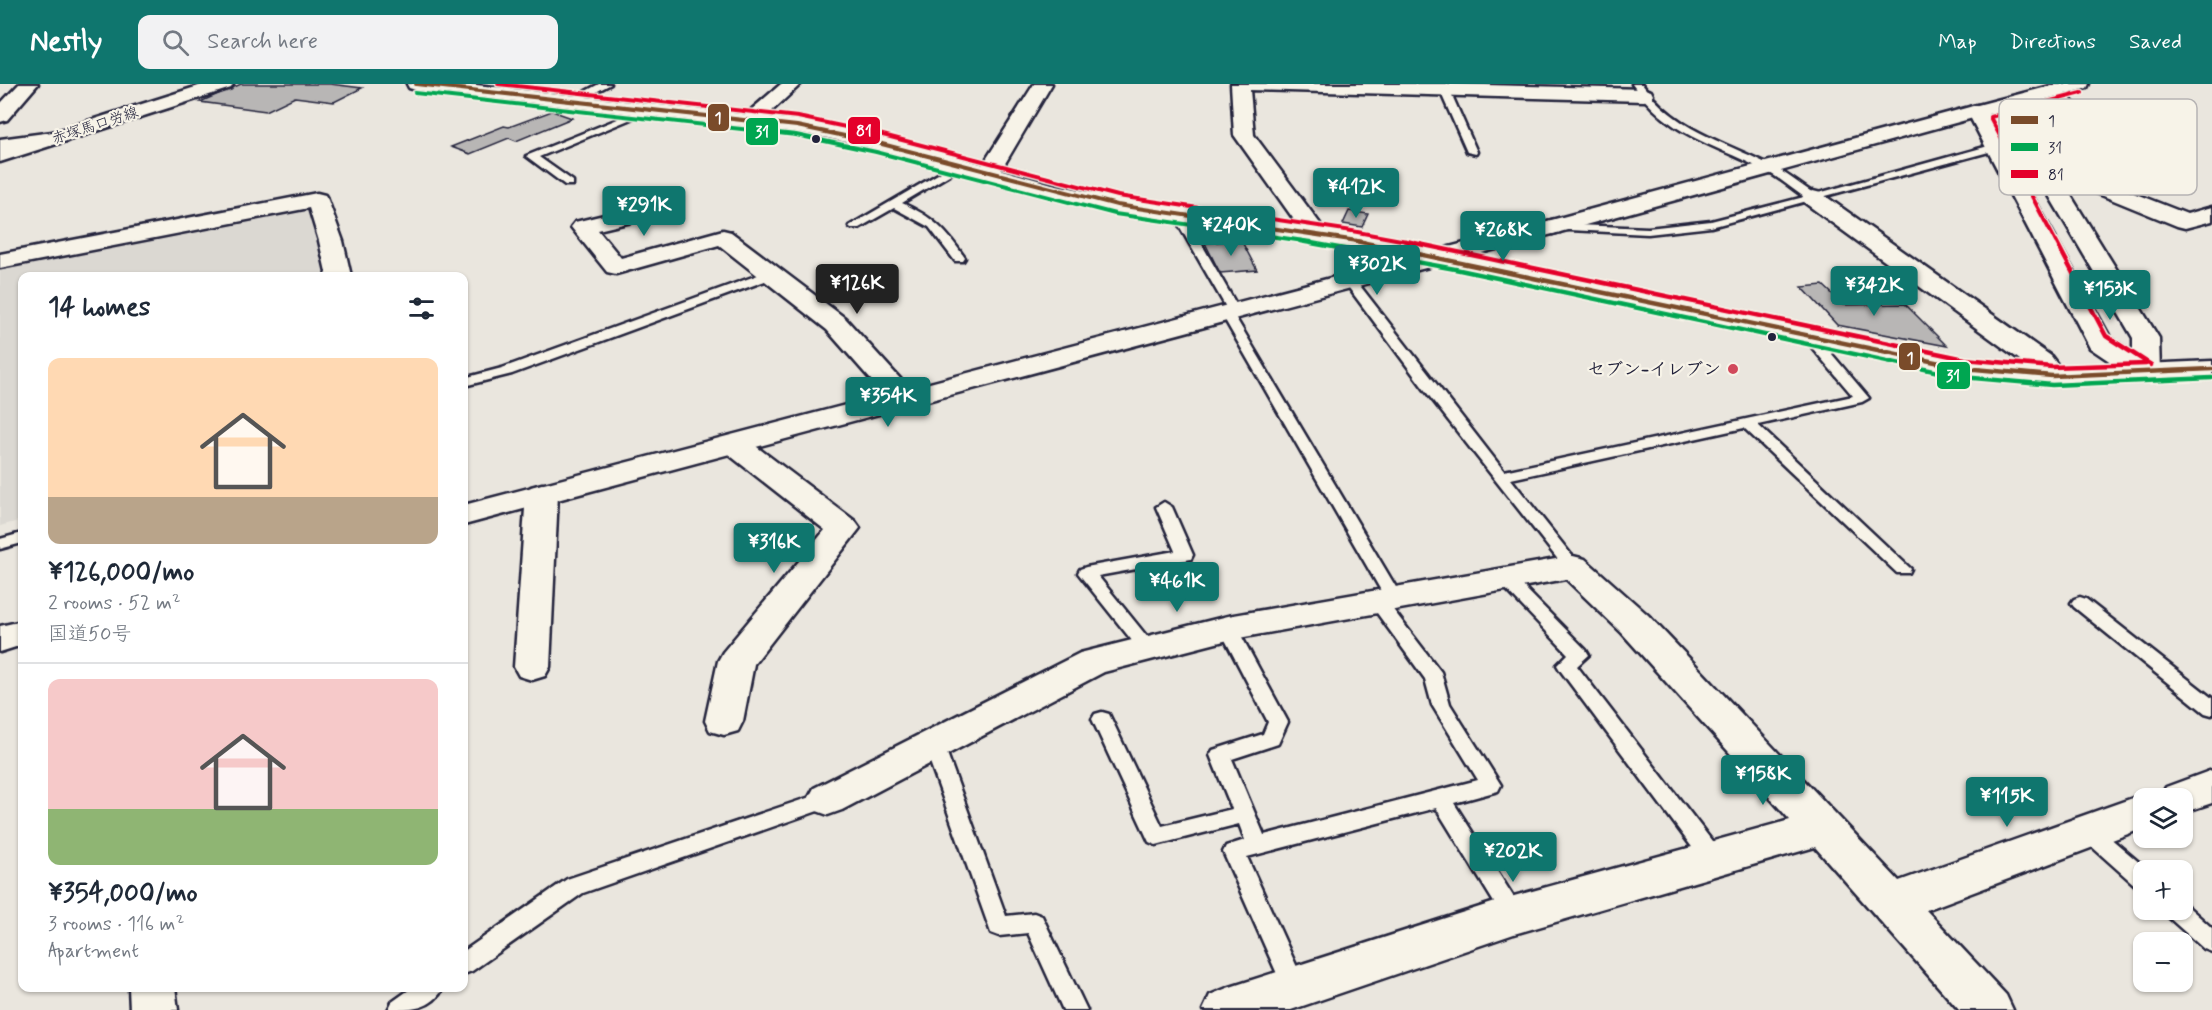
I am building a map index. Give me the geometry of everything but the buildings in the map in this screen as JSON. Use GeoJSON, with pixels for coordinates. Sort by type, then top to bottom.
{"type":"FeatureCollection","features":[{"type":"Feature","properties":{"kind":"main road"},"geometry":{"type":"LineString","coordinates":[[0,87],[22,84]]}},
{"type":"Feature","properties":{"kind":"main road"},"geometry":{"type":"LineString","coordinates":[[0,116],[29,84]]}},
{"type":"Feature","properties":{"kind":"main road","name":"赤塚馬口労線"},"geometry":{"type":"LineString","coordinates":[[0,156],[224,84]]}},
{"type":"Feature","properties":{"kind":"main road"},"geometry":{"type":"LineString","coordinates":[[416,84],[751,120],[849,134],[962,163],[1082,198],[1179,215],[1315,233],[1443,257],[1964,368],[2052,376],[2212,369]]}},
{"type":"Feature","properties":{"kind":"main road"},"geometry":{"type":"LineString","coordinates":[[751,120],[792,84]]}},
{"type":"Feature","properties":{"kind":"main road"},"geometry":{"type":"LineString","coordinates":[[989,172],[1043,84]]}},
{"type":"Feature","properties":{"kind":"main road"},"geometry":{"type":"LineString","coordinates":[[1315,233],[1244,135],[1240,84],[1640,89]]}},
{"type":"Feature","properties":{"kind":"main road"},"geometry":{"type":"LineString","coordinates":[[2019,99],[2054,87],[2080,84]]}},
{"type":"Feature","properties":{"kind":"main road"},"geometry":{"type":"LineString","coordinates":[[468,514],[1443,257],[1999,106]]}},
{"type":"Feature","properties":{"kind":"main road"},"geometry":{"type":"LineString","coordinates":[[1977,111],[1999,150]]}},
{"type":"Feature","properties":{"kind":"main road"},"geometry":{"type":"LineString","coordinates":[[0,145],[60,137]]}},
{"type":"Feature","properties":{"kind":"main road"},"geometry":{"type":"LineString","coordinates":[[2022,195],[2099,342],[2145,373]]}},
{"type":"Feature","properties":{"kind":"main road"},"geometry":{"type":"LineString","coordinates":[[2061,195],[2146,338],[2145,373]]}},
{"type":"Feature","properties":{"kind":"main road"},"geometry":{"type":"LineString","coordinates":[[2120,195],[2185,221],[2212,214]]}},
{"type":"Feature","properties":{"kind":"main road"},"geometry":{"type":"LineString","coordinates":[[1813,198],[2042,362],[2052,376]]}},
{"type":"Feature","properties":{"kind":"main road"},"geometry":{"type":"LineString","coordinates":[[0,261],[317,200],[331,241],[338,272]]}},
{"type":"Feature","properties":{"kind":"main road"},"geometry":{"type":"LineString","coordinates":[[662,208],[583,227],[616,267],[723,237],[769,275],[836,324],[904,400]]}},
{"type":"Feature","properties":{"kind":"main road"},"geometry":{"type":"LineString","coordinates":[[724,722],[736,661],[844,528],[734,444]]}},
{"type":"Feature","properties":{"kind":"main road"},"geometry":{"type":"LineString","coordinates":[[532,667],[542,494]]}},
{"type":"Feature","properties":{"kind":"main road"},"geometry":{"type":"LineString","coordinates":[[828,799],[1093,662],[1228,627],[1573,567],[1635,624],[1675,666],[1989,1010]]}},
{"type":"Feature","properties":{"kind":"main road"},"geometry":{"type":"LineString","coordinates":[[0,639],[18,634]]}},
{"type":"Feature","properties":{"kind":"main road"},"geometry":{"type":"LineString","coordinates":[[2193,793],[2212,786]]}},
{"type":"Feature","properties":{"kind":"main road"},"geometry":{"type":"LineString","coordinates":[[1892,903],[2133,815]]}},
{"type":"Feature","properties":{"kind":"main road"},"geometry":{"type":"LineString","coordinates":[[1227,1010],[1514,915],[1822,828]]}},
{"type":"Feature","properties":{"kind":"main road"},"geometry":{"type":"LineString","coordinates":[[152,992],[154,1010]]}},
{"type":"Feature","properties":{"kind":"lane"},"geometry":{"type":"LineString","coordinates":[[572,101],[606,84]]}},
{"type":"Feature","properties":{"kind":"lane"},"geometry":{"type":"LineString","coordinates":[[1444,87],[1472,152]]}},
{"type":"Feature","properties":{"kind":"lane"},"geometry":{"type":"LineString","coordinates":[[2054,87],[2065,99]]}},
{"type":"Feature","properties":{"kind":"lane"},"geometry":{"type":"LineString","coordinates":[[1640,89],[1665,118],[1689,134],[1767,167],[1813,198]]}},
{"type":"Feature","properties":{"kind":"lane"},"geometry":{"type":"LineString","coordinates":[[569,183],[531,156],[648,110]]}},
{"type":"Feature","properties":{"kind":"lane"},"geometry":{"type":"LineString","coordinates":[[1552,226],[1648,231],[1711,224],[1997,146]]}},
{"type":"Feature","properties":{"kind":"lane"},"geometry":{"type":"LineString","coordinates":[[855,226],[962,163]]}},
{"type":"Feature","properties":{"kind":"lane"},"geometry":{"type":"LineString","coordinates":[[895,204],[925,218],[940,229],[959,258]]}},
{"type":"Feature","properties":{"kind":"lane"},"geometry":{"type":"LineString","coordinates":[[1179,215],[1386,600],[1434,677],[1441,705],[1491,785],[1234,852],[1294,987]]}},
{"type":"Feature","properties":{"kind":"lane"},"geometry":{"type":"LineString","coordinates":[[468,381],[507,371],[769,275]]}},
{"type":"Feature","properties":{"kind":"lane"},"geometry":{"type":"LineString","coordinates":[[1350,281],[1435,394],[1573,567]]}},
{"type":"Feature","properties":{"kind":"lane"},"geometry":{"type":"LineString","coordinates":[[1501,476],[1862,398],[1810,337]]}},
{"type":"Feature","properties":{"kind":"lane"},"geometry":{"type":"LineString","coordinates":[[1747,423],[1903,569]]}},
{"type":"Feature","properties":{"kind":"lane"},"geometry":{"type":"LineString","coordinates":[[1147,648],[1086,573],[1185,555],[1164,507]]}},
{"type":"Feature","properties":{"kind":"lane"},"geometry":{"type":"LineString","coordinates":[[0,544],[18,539]]}},
{"type":"Feature","properties":{"kind":"lane"},"geometry":{"type":"LineString","coordinates":[[1506,579],[1580,655],[1566,665],[1714,860]]}},
{"type":"Feature","properties":{"kind":"lane"},"geometry":{"type":"LineString","coordinates":[[2080,603],[2212,708]]}},
{"type":"Feature","properties":{"kind":"lane"},"geometry":{"type":"LineString","coordinates":[[1228,627],[1278,722],[1271,739],[1220,755],[1258,845]]}},
{"type":"Feature","properties":{"kind":"lane"},"geometry":{"type":"LineString","coordinates":[[1102,719],[1156,836],[1245,814]]}},
{"type":"Feature","properties":{"kind":"lane"},"geometry":{"type":"LineString","coordinates":[[934,745],[999,926],[1034,923],[1075,1010]]}},
{"type":"Feature","properties":{"kind":"lane"},"geometry":{"type":"LineString","coordinates":[[468,961],[574,886],[828,799]]}},
{"type":"Feature","properties":{"kind":"lane"},"geometry":{"type":"LineString","coordinates":[[1441,799],[1514,915]]}},
{"type":"Feature","properties":{"kind":"lane"},"geometry":{"type":"LineString","coordinates":[[2088,831],[2133,870]]}},
{"type":"Feature","properties":{"kind":"lane"},"geometry":{"type":"LineString","coordinates":[[2187,920],[2212,942]]}},
{"type":"Feature","properties":{"kind":"lane"},"geometry":{"type":"LineString","coordinates":[[400,1010],[425,992]]}},
{"type":"Feature","properties":{"kind":"shaded area"},"geometry":{"type":"Polygon","coordinates":[[[310,205],[326,272],[18,272],[18,521],[0,526],[0,265],[310,205]]]}},
{"type":"Feature","properties":{"kind":"transit line","name":"1"},"geometry":{"type":"LineString","coordinates":[[416,84],[797,126],[878,143],[1117,205],[1383,246],[1964,368],[2052,376],[2212,369]]}},
{"type":"Feature","properties":{"kind":"transit line","name":"81"},"geometry":{"type":"LineString","coordinates":[[498,84],[798,117],[879,134],[1118,196],[1385,237],[1965,359],[2052,367],[2146,364]]}},
{"type":"Feature","properties":{"kind":"transit line","name":"31"},"geometry":{"type":"LineString","coordinates":[[415,93],[796,135],[876,152],[1115,214],[1382,254],[1962,377],[2052,385],[2212,378]]}},
{"type":"Feature","properties":{"kind":"transit line","name":"81"},"geometry":{"type":"LineString","coordinates":[[2059,99],[2082,93]]}},
{"type":"Feature","properties":{"kind":"transit line","name":"81"},"geometry":{"type":"LineString","coordinates":[[1999,115],[1990,117],[1999,134]]}},
{"type":"Feature","properties":{"kind":"transit line","name":"81"},"geometry":{"type":"LineString","coordinates":[[2031,195],[2106,336],[2151,365]]}},
{"type":"Feature","properties":{"kind":"place","name":"セブン-イレブン"},"geometry":{"type":"Point","coordinates":[1733,369]}}]}
